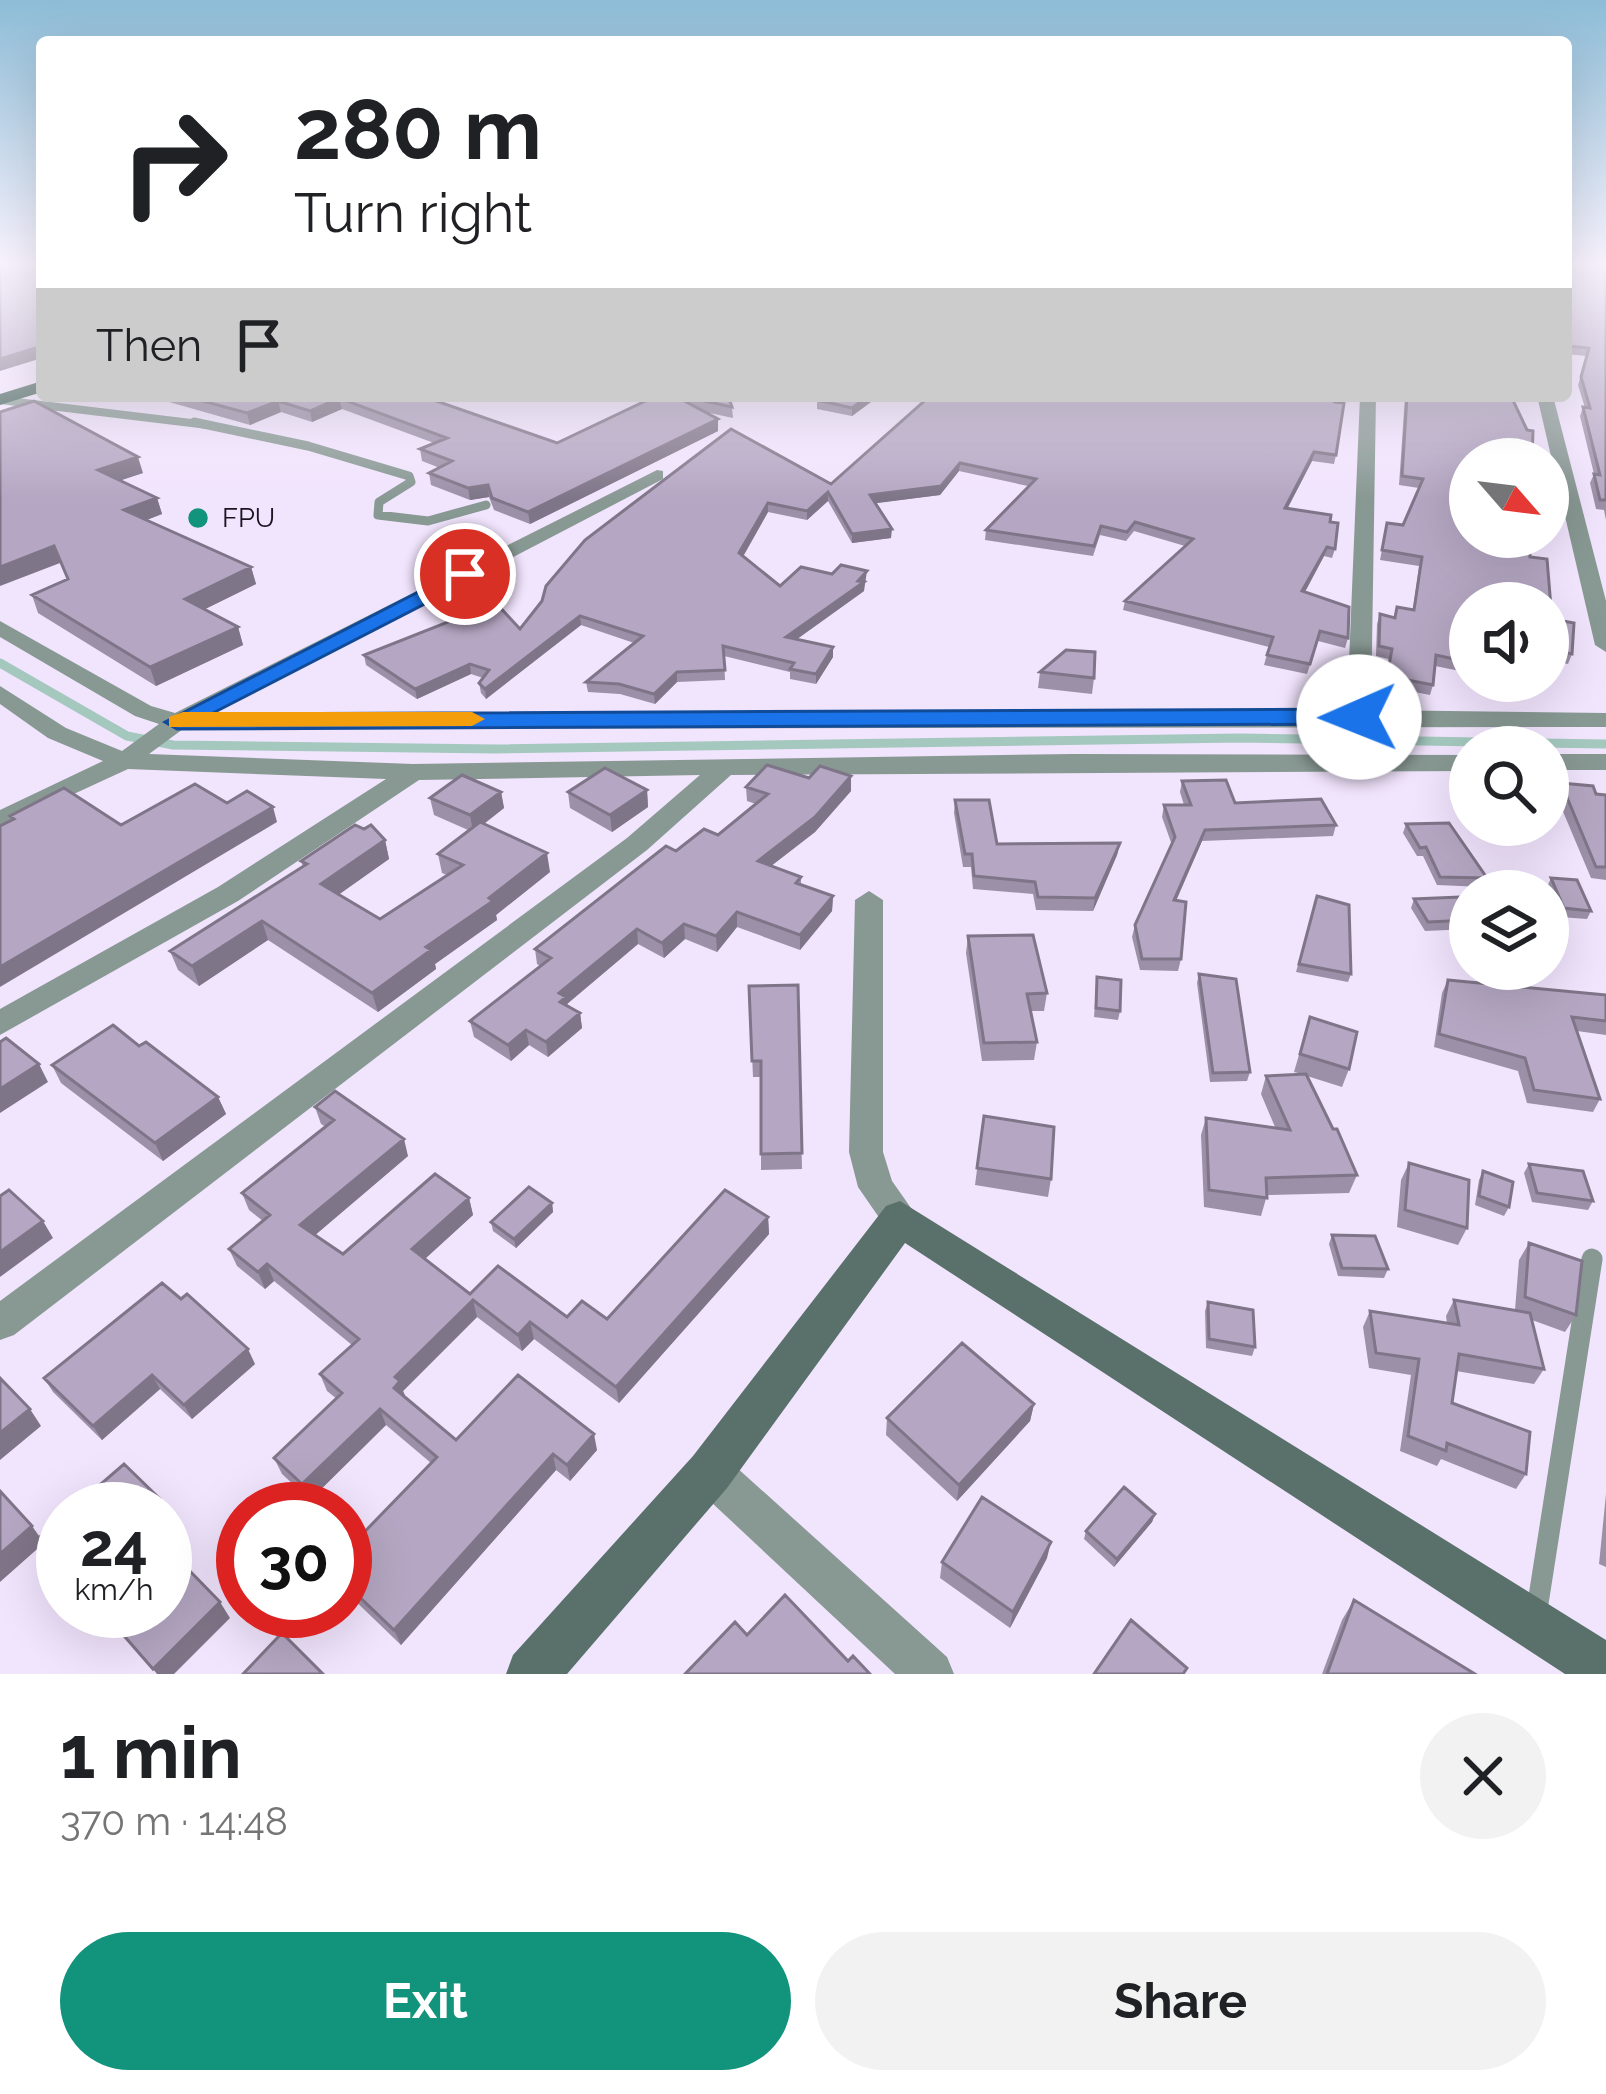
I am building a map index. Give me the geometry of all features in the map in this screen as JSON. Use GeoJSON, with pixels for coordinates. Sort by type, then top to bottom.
{"type":"FeatureCollection","features":[{"type":"Feature","properties":{"kind":"main road"},"geometry":{"type":"LineString","coordinates":[[0,400],[36,388]]}},
{"type":"Feature","properties":{"kind":"street"},"geometry":{"type":"LineString","coordinates":[[1359,717],[1368,402]]}},
{"type":"Feature","properties":{"kind":"street"},"geometry":{"type":"LineString","coordinates":[[1546,402],[1606,645]]}},
{"type":"Feature","properties":{"kind":"street"},"geometry":{"type":"LineString","coordinates":[[0,820],[124,761],[177,722],[657,475]]}},
{"type":"Feature","properties":{"kind":"street"},"geometry":{"type":"LineString","coordinates":[[0,628],[143,711],[177,722],[1606,720]]}},
{"type":"Feature","properties":{"kind":"street"},"geometry":{"type":"LineString","coordinates":[[0,693],[57,733],[124,761],[412,772],[1449,763]]}},
{"type":"Feature","properties":{"kind":"street"},"geometry":{"type":"LineString","coordinates":[[1569,762],[1606,761]]}},
{"type":"Feature","properties":{"kind":"street"},"geometry":{"type":"LineString","coordinates":[[0,1323],[637,844],[725,767]]}},
{"type":"Feature","properties":{"kind":"street"},"geometry":{"type":"LineString","coordinates":[[0,1023],[228,894],[412,772]]}},
{"type":"Feature","properties":{"kind":"street"},"geometry":{"type":"LineString","coordinates":[[868,901],[866,1152],[876,1187],[900,1218],[1606,1670]]}},
{"type":"Feature","properties":{"kind":"street"},"geometry":{"type":"LineString","coordinates":[[532,1674],[710,1472],[900,1218]]}},
{"type":"Feature","properties":{"kind":"street"},"geometry":{"type":"LineString","coordinates":[[710,1472],[930,1674]]}},
{"type":"Feature","properties":{"kind":"lane"},"geometry":{"type":"LineString","coordinates":[[0,400],[176,418],[308,446],[409,476],[411,482],[379,502],[378,515],[428,521],[486,505]]}},
{"type":"Feature","properties":{"kind":"lane"},"geometry":{"type":"LineString","coordinates":[[1534,1624],[1592,1259]]}},
{"type":"Feature","properties":{"kind":"building"},"geometry":{"type":"Polygon","coordinates":[[[0,342],[36,342],[36,348],[0,359],[0,342]]]}},
{"type":"Feature","properties":{"kind":"building"},"geometry":{"type":"Polygon","coordinates":[[[1572,342],[1606,342],[1606,500],[1600,500],[1594,474],[1600,475],[1583,407],[1590,408],[1581,377],[1589,348],[1572,346],[1572,342]]]}},
{"type":"Feature","properties":{"kind":"building"},"geometry":{"type":"Polygon","coordinates":[[[34,401],[138,457],[98,470],[157,498],[124,510],[251,567],[185,599],[238,627],[150,667],[32,595],[68,579],[54,546],[0,567],[0,412],[34,401]]]}},
{"type":"Feature","properties":{"kind":"building"},"geometry":{"type":"Polygon","coordinates":[[[206,402],[275,402],[247,413],[206,402]]]}},
{"type":"Feature","properties":{"kind":"building"},"geometry":{"type":"Polygon","coordinates":[[[281,402],[330,402],[310,411],[281,402]]]}},
{"type":"Feature","properties":{"kind":"building"},"geometry":{"type":"Polygon","coordinates":[[[350,402],[439,402],[557,443],[643,402],[686,402],[718,419],[528,512],[492,498],[488,485],[468,488],[429,473],[452,461],[420,449],[447,438],[350,402]]]}},
{"type":"Feature","properties":{"kind":"building"},"geometry":{"type":"Polygon","coordinates":[[[826,402],[860,402],[852,408],[826,402]]]}},
{"type":"Feature","properties":{"kind":"building"},"geometry":{"type":"Polygon","coordinates":[[[923,402],[1344,403],[1336,455],[1314,452],[1285,508],[1331,515],[1330,522],[1338,523],[1335,549],[1327,547],[1302,591],[1349,607],[1348,638],[1320,631],[1310,664],[1267,655],[1273,637],[1125,601],[1193,539],[1135,522],[1127,532],[1101,526],[1094,546],[986,530],[1036,479],[960,463],[941,486],[870,495],[892,529],[852,534],[828,492],[807,511],[768,503],[739,553],[780,586],[801,567],[832,574],[841,565],[867,571],[858,581],[864,582],[786,637],[833,647],[816,674],[790,669],[794,663],[723,646],[725,670],[677,672],[654,694],[619,684],[586,682],[643,636],[580,616],[485,689],[479,683],[489,670],[470,664],[415,689],[364,655],[496,603],[520,629],[542,601],[546,586],[585,540],[731,429],[831,484],[923,402]]]}},
{"type":"Feature","properties":{"kind":"building"},"geometry":{"type":"Polygon","coordinates":[[[1407,402],[1514,402],[1533,438],[1449,438],[1449,558],[1547,559],[1549,582],[1449,582],[1449,658],[1436,655],[1433,685],[1387,676],[1392,649],[1379,646],[1380,614],[1395,618],[1397,607],[1414,610],[1422,557],[1382,550],[1387,523],[1403,525],[1423,479],[1402,476],[1407,402]]]}},
{"type":"Feature","properties":{"kind":"building"},"geometry":{"type":"Polygon","coordinates":[[[1569,622],[1574,623],[1569,653],[1569,622]]]}},
{"type":"Feature","properties":{"kind":"building"},"geometry":{"type":"Polygon","coordinates":[[[1066,650],[1095,652],[1094,678],[1040,672],[1066,650]]]}},
{"type":"Feature","properties":{"kind":"building"},"geometry":{"type":"Polygon","coordinates":[[[767,765],[809,778],[820,766],[851,776],[815,817],[758,861],[801,877],[796,883],[833,896],[800,935],[737,912],[716,936],[684,924],[662,943],[637,929],[559,993],[566,997],[560,1002],[580,1013],[546,1042],[526,1030],[508,1045],[470,1021],[551,958],[535,949],[666,846],[676,851],[704,829],[718,835],[768,794],[746,787],[767,765]]]}},
{"type":"Feature","properties":{"kind":"building"},"geometry":{"type":"Polygon","coordinates":[[[605,768],[647,790],[610,815],[568,792],[605,768]]]}},
{"type":"Feature","properties":{"kind":"building"},"geometry":{"type":"Polygon","coordinates":[[[462,775],[501,792],[470,815],[430,798],[462,775]]]}},
{"type":"Feature","properties":{"kind":"building"},"geometry":{"type":"Polygon","coordinates":[[[1226,780],[1235,803],[1321,799],[1336,825],[1205,830],[1174,900],[1186,902],[1181,959],[1142,959],[1135,925],[1175,837],[1164,805],[1191,805],[1182,781],[1226,780]]]}},
{"type":"Feature","properties":{"kind":"building"},"geometry":{"type":"Polygon","coordinates":[[[195,784],[227,803],[247,791],[273,807],[0,967],[0,826],[14,819],[10,816],[64,788],[121,825],[195,784]]]}},
{"type":"Feature","properties":{"kind":"building"},"geometry":{"type":"Polygon","coordinates":[[[1569,784],[1593,786],[1596,794],[1606,795],[1606,867],[1596,867],[1569,802],[1569,784]]]}},
{"type":"Feature","properties":{"kind":"building"},"geometry":{"type":"Polygon","coordinates":[[[955,800],[989,800],[997,844],[1120,843],[1095,898],[1038,897],[1035,882],[974,876],[955,800]]]}},
{"type":"Feature","properties":{"kind":"building"},"geometry":{"type":"Polygon","coordinates":[[[480,822],[547,853],[489,898],[493,901],[426,947],[431,950],[372,993],[262,921],[192,966],[170,951],[307,864],[301,861],[355,825],[364,829],[371,825],[385,840],[321,884],[380,919],[463,865],[438,854],[480,822]]]}},
{"type":"Feature","properties":{"kind":"building"},"geometry":{"type":"Polygon","coordinates":[[[1449,823],[1449,846],[1465,846],[1481,870],[1449,870],[1449,877],[1440,877],[1426,847],[1420,848],[1406,824],[1449,823]]]}},
{"type":"Feature","properties":{"kind":"building"},"geometry":{"type":"Polygon","coordinates":[[[1569,879],[1577,880],[1591,911],[1569,909],[1569,879]]]}},
{"type":"Feature","properties":{"kind":"building"},"geometry":{"type":"Polygon","coordinates":[[[1317,896],[1349,905],[1351,974],[1299,964],[1317,896]]]}},
{"type":"Feature","properties":{"kind":"building"},"geometry":{"type":"Polygon","coordinates":[[[1449,897],[1449,921],[1428,922],[1414,899],[1449,897]]]}},
{"type":"Feature","properties":{"kind":"building"},"geometry":{"type":"Polygon","coordinates":[[[1033,935],[1047,993],[1027,994],[1037,1042],[984,1043],[968,936],[1033,935]]]}},
{"type":"Feature","properties":{"kind":"building"},"geometry":{"type":"Polygon","coordinates":[[[1199,974],[1236,979],[1250,1072],[1213,1073],[1199,974]]]}},
{"type":"Feature","properties":{"kind":"building"},"geometry":{"type":"Polygon","coordinates":[[[1097,977],[1121,980],[1120,1011],[1096,1008],[1097,977]]]}},
{"type":"Feature","properties":{"kind":"building"},"geometry":{"type":"Polygon","coordinates":[[[1448,980],[1449,990],[1606,995],[1606,1021],[1572,1017],[1600,1099],[1534,1090],[1525,1058],[1439,1034],[1448,980]]]}},
{"type":"Feature","properties":{"kind":"building"},"geometry":{"type":"Polygon","coordinates":[[[798,985],[802,1153],[761,1154],[761,1061],[752,1061],[749,986],[798,985]]]}},
{"type":"Feature","properties":{"kind":"building"},"geometry":{"type":"Polygon","coordinates":[[[1310,1017],[1357,1032],[1349,1069],[1300,1054],[1310,1017]]]}},
{"type":"Feature","properties":{"kind":"building"},"geometry":{"type":"Polygon","coordinates":[[[113,1025],[139,1046],[146,1042],[218,1097],[155,1143],[52,1065],[113,1025]]]}},
{"type":"Feature","properties":{"kind":"building"},"geometry":{"type":"Polygon","coordinates":[[[6,1038],[39,1064],[0,1089],[0,1042],[6,1038]]]}},
{"type":"Feature","properties":{"kind":"building"},"geometry":{"type":"Polygon","coordinates":[[[1306,1074],[1357,1175],[1266,1178],[1267,1198],[1209,1190],[1206,1118],[1290,1130],[1266,1076],[1306,1074]]]}},
{"type":"Feature","properties":{"kind":"building"},"geometry":{"type":"Polygon","coordinates":[[[335,1091],[404,1139],[300,1225],[343,1254],[435,1174],[469,1198],[412,1249],[470,1294],[498,1266],[567,1317],[582,1301],[607,1319],[725,1190],[768,1217],[616,1387],[530,1322],[518,1335],[473,1300],[395,1377],[400,1381],[394,1388],[456,1440],[518,1375],[594,1434],[567,1465],[553,1454],[394,1630],[372,1609],[372,1524],[437,1457],[380,1409],[304,1482],[274,1458],[342,1393],[320,1374],[359,1339],[267,1264],[258,1272],[229,1249],[270,1215],[242,1193],[334,1120],[315,1107],[335,1091]]]}},
{"type":"Feature","properties":{"kind":"building"},"geometry":{"type":"Polygon","coordinates":[[[984,1116],[1054,1127],[1051,1179],[977,1168],[984,1116]]]}},
{"type":"Feature","properties":{"kind":"building"},"geometry":{"type":"Polygon","coordinates":[[[1409,1163],[1469,1180],[1467,1228],[1405,1210],[1409,1163]]]}},
{"type":"Feature","properties":{"kind":"building"},"geometry":{"type":"Polygon","coordinates":[[[1529,1164],[1583,1171],[1593,1201],[1537,1193],[1529,1164]]]}},
{"type":"Feature","properties":{"kind":"building"},"geometry":{"type":"Polygon","coordinates":[[[1483,1171],[1513,1182],[1509,1207],[1479,1196],[1483,1171]]]}},
{"type":"Feature","properties":{"kind":"building"},"geometry":{"type":"Polygon","coordinates":[[[529,1187],[552,1203],[514,1239],[491,1222],[529,1187]]]}},
{"type":"Feature","properties":{"kind":"building"},"geometry":{"type":"Polygon","coordinates":[[[9,1190],[43,1221],[0,1252],[0,1196],[9,1190]]]}},
{"type":"Feature","properties":{"kind":"building"},"geometry":{"type":"Polygon","coordinates":[[[1332,1235],[1375,1236],[1388,1269],[1342,1268],[1332,1235]]]}},
{"type":"Feature","properties":{"kind":"building"},"geometry":{"type":"Polygon","coordinates":[[[1529,1243],[1582,1261],[1576,1315],[1525,1297],[1529,1243]]]}},
{"type":"Feature","properties":{"kind":"building"},"geometry":{"type":"Polygon","coordinates":[[[162,1283],[181,1299],[187,1294],[248,1349],[184,1405],[152,1375],[93,1426],[44,1378],[162,1283]]]}},
{"type":"Feature","properties":{"kind":"building"},"geometry":{"type":"Polygon","coordinates":[[[1454,1300],[1530,1313],[1544,1369],[1459,1354],[1452,1403],[1530,1432],[1526,1474],[1447,1443],[1446,1451],[1408,1436],[1419,1359],[1376,1353],[1370,1311],[1459,1325],[1454,1300]]]}},
{"type":"Feature","properties":{"kind":"building"},"geometry":{"type":"Polygon","coordinates":[[[1208,1302],[1253,1310],[1255,1347],[1209,1339],[1208,1302]]]}},
{"type":"Feature","properties":{"kind":"building"},"geometry":{"type":"Polygon","coordinates":[[[962,1343],[1034,1404],[959,1485],[887,1418],[962,1343]]]}},
{"type":"Feature","properties":{"kind":"building"},"geometry":{"type":"Polygon","coordinates":[[[0,1378],[30,1409],[0,1433],[0,1378]]]}},
{"type":"Feature","properties":{"kind":"building"},"geometry":{"type":"Polygon","coordinates":[[[124,1464],[143,1482],[103,1482],[124,1464]]]}},
{"type":"Feature","properties":{"kind":"building"},"geometry":{"type":"Polygon","coordinates":[[[1124,1487],[1155,1514],[1117,1559],[1086,1531],[1124,1487]]]}},
{"type":"Feature","properties":{"kind":"building"},"geometry":{"type":"Polygon","coordinates":[[[0,1491],[32,1526],[0,1554],[0,1491]]]}},
{"type":"Feature","properties":{"kind":"building"},"geometry":{"type":"Polygon","coordinates":[[[982,1497],[1051,1542],[1013,1612],[942,1562],[982,1497]]]}},
{"type":"Feature","properties":{"kind":"building"},"geometry":{"type":"Polygon","coordinates":[[[192,1573],[216,1598],[216,1606],[192,1630],[192,1573]]]}},
{"type":"Feature","properties":{"kind":"building"},"geometry":{"type":"Polygon","coordinates":[[[785,1595],[848,1661],[853,1656],[870,1674],[685,1674],[735,1622],[747,1635],[785,1595]]]}},
{"type":"Feature","properties":{"kind":"building"},"geometry":{"type":"Polygon","coordinates":[[[1354,1600],[1475,1674],[1327,1674],[1354,1600]]]}},
{"type":"Feature","properties":{"kind":"building"},"geometry":{"type":"Polygon","coordinates":[[[1131,1620],[1187,1668],[1183,1674],[1094,1674],[1131,1620]]]}},
{"type":"Feature","properties":{"kind":"building"},"geometry":{"type":"Polygon","coordinates":[[[126,1638],[184,1638],[153,1669],[126,1638]]]}},
{"type":"Feature","properties":{"kind":"building"},"geometry":{"type":"Polygon","coordinates":[[[277,1638],[287,1638],[323,1674],[243,1674],[277,1638]]]}},
{"type":"Feature","properties":{"kind":"waterway"},"geometry":{"type":"LineString","coordinates":[[0,663],[127,736],[173,745],[496,749],[1240,738],[1606,744]]}},
{"type":"Feature","properties":{"kind":"slow traffic"},"geometry":{"type":"LineString","coordinates":[[183,719],[177,722],[472,719]]}},
{"type":"Feature","properties":{"kind":"place","name":"FPU"},"geometry":{"type":"Point","coordinates":[198,518]}},
{"type":"Feature","properties":{"kind":"route"},"geometry":{"type":"LineString","coordinates":[[465,574],[177,722],[1359,717]]}}]}
